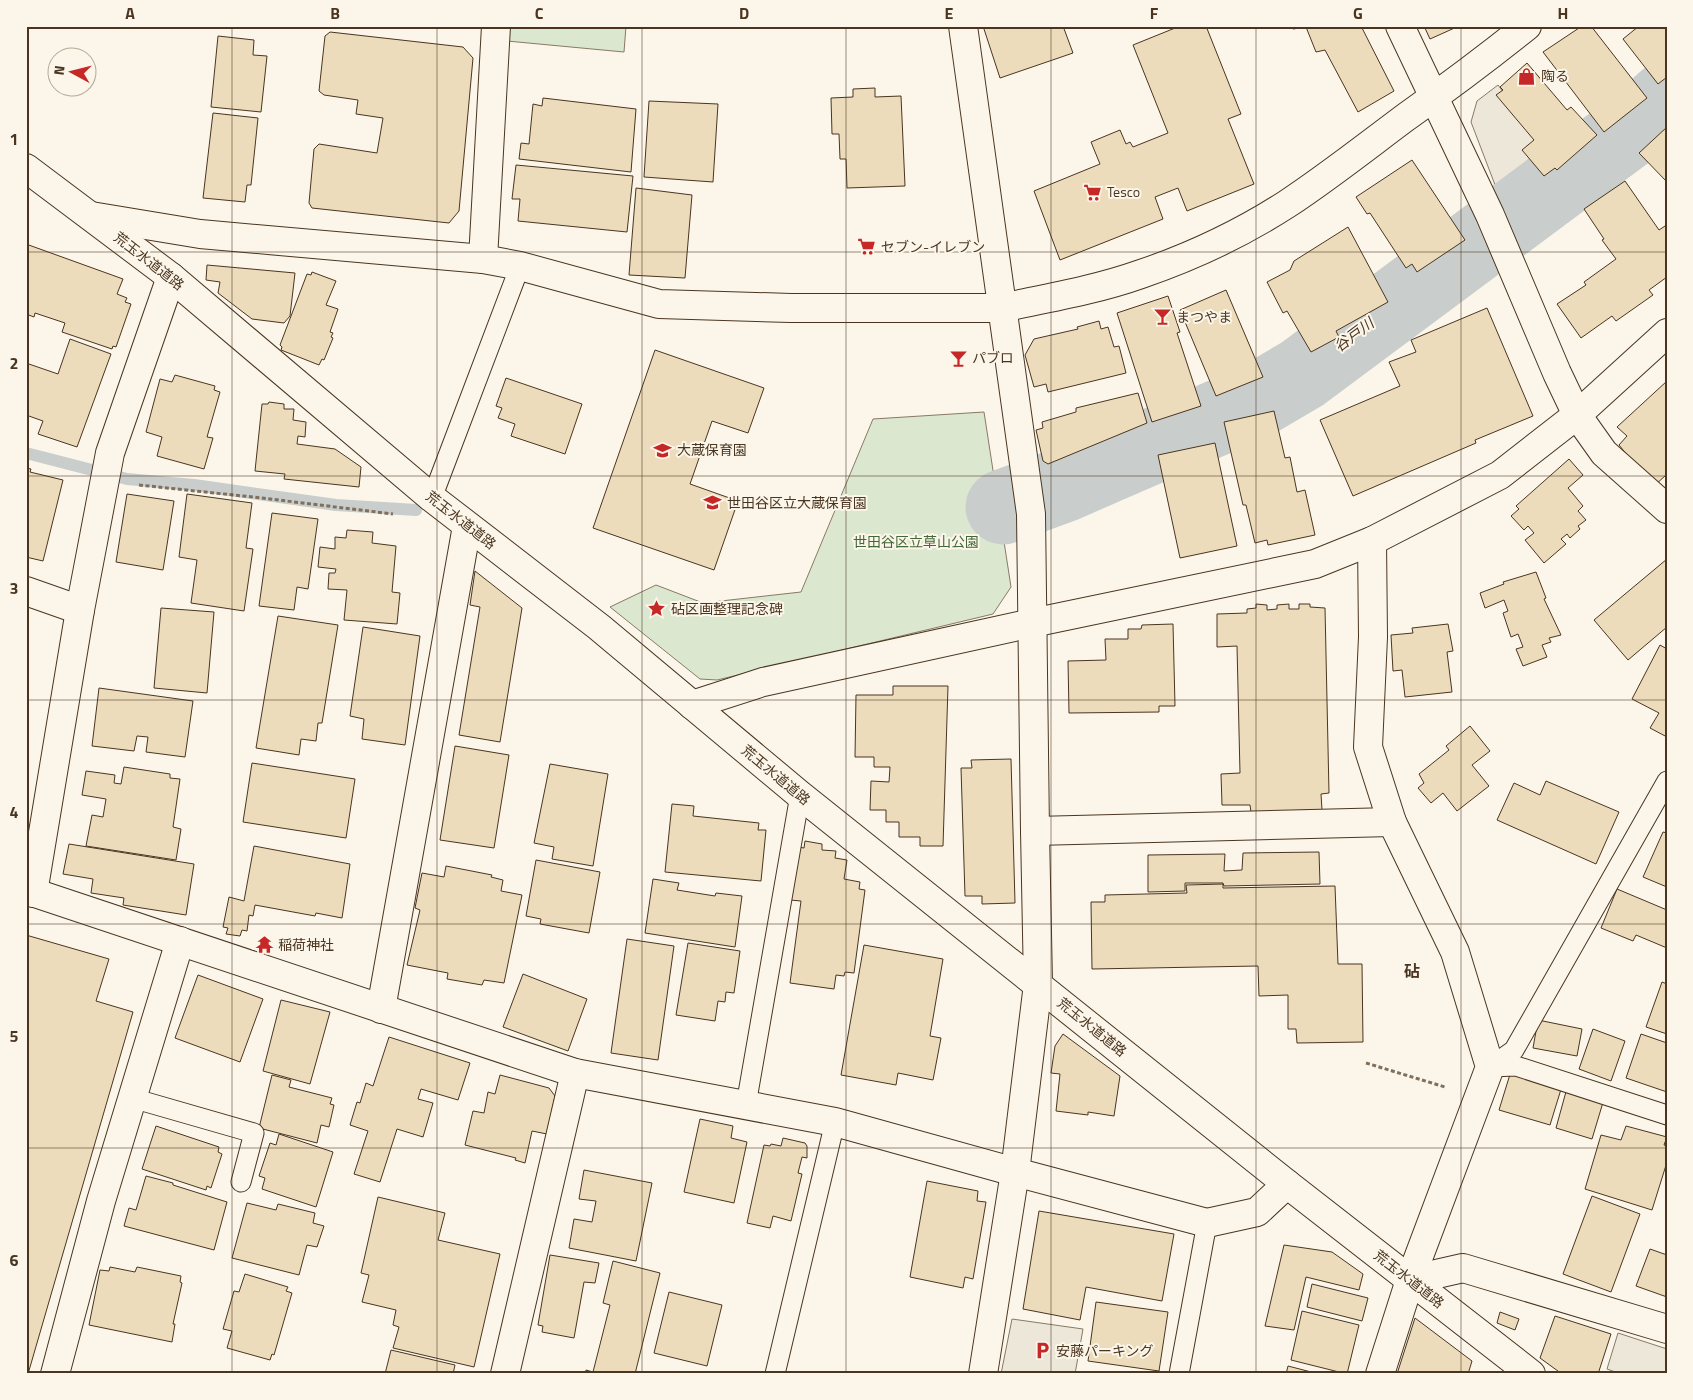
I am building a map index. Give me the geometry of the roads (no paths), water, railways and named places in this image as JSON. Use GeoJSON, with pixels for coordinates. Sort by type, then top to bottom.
{"type":"FeatureCollection","features":[{"type":"Feature","properties":{"kind":"street"},"geometry":{"type":"LineString","coordinates":[[483,259],[496,26]]}},
{"type":"Feature","properties":{"kind":"street"},"geometry":{"type":"LineString","coordinates":[[963,26],[1031,514],[1038,984],[1015,1172],[983,1374]]}},
{"type":"Feature","properties":{"kind":"street"},"geometry":{"type":"LineString","coordinates":[[1400,26],[1490,214],[1557,373],[1577,415],[1604,454],[1667,509]]}},
{"type":"Feature","properties":{"kind":"street"},"geometry":{"type":"LineString","coordinates":[[91,216],[200,234],[483,259],[520,266],[660,304],[791,308],[1001,308],[1104,286],[1181,259],[1232,235],[1286,205],[1344,165],[1527,26]]}},
{"type":"Feature","properties":{"kind":"street","name":"荒玉水道道路"},"geometry":{"type":"LineString","coordinates":[[26,168],[171,278],[450,512],[599,627],[800,796],[1287,1184],[1531,1374]]}},
{"type":"Feature","properties":{"kind":"street"},"geometry":{"type":"LineString","coordinates":[[171,278],[106,471],[30,892],[575,1072],[835,1122],[1207,1223],[1257,1212],[1287,1184]]}},
{"type":"Feature","properties":{"kind":"street"},"geometry":{"type":"LineString","coordinates":[[692,705],[763,682],[1315,564],[1372,541],[1500,475],[1577,415],[1667,333]]}},
{"type":"Feature","properties":{"kind":"street"},"geometry":{"type":"LineString","coordinates":[[382,1009],[450,512]]}},
{"type":"Feature","properties":{"kind":"street"},"geometry":{"type":"LineString","coordinates":[[1372,541],[1373,638],[1368,747],[1392,822],[1455,952],[1490,1066],[1410,1280],[1380,1374]]}},
{"type":"Feature","properties":{"kind":"street"},"geometry":{"type":"LineString","coordinates":[[26,591],[80,610]]}},
{"type":"Feature","properties":{"kind":"street"},"geometry":{"type":"LineString","coordinates":[[1035,831],[1392,822]]}},
{"type":"Feature","properties":{"kind":"street"},"geometry":{"type":"LineString","coordinates":[[55,1374],[101,1201],[180,941]]}},
{"type":"Feature","properties":{"kind":"street"},"geometry":{"type":"LineString","coordinates":[[505,1374],[575,1072]]}},
{"type":"Feature","properties":{"kind":"street"},"geometry":{"type":"LineString","coordinates":[[1410,1280],[1463,1268],[1667,1329]]}},
{"type":"Feature","properties":{"kind":"lane"},"geometry":{"type":"LineString","coordinates":[[450,512],[520,266]]}},
{"type":"Feature","properties":{"kind":"lane"},"geometry":{"type":"LineString","coordinates":[[1490,1066],[1514,1050],[1667,781]]}},
{"type":"Feature","properties":{"kind":"lane"},"geometry":{"type":"LineString","coordinates":[[746,1105],[800,796]]}},
{"type":"Feature","properties":{"kind":"lane"},"geometry":{"type":"LineString","coordinates":[[1490,1066],[1516,1066],[1667,1116]]}},
{"type":"Feature","properties":{"kind":"lane"},"geometry":{"type":"LineString","coordinates":[[132,1098],[254,1133],[241,1182]]}},
{"type":"Feature","properties":{"kind":"lane"},"geometry":{"type":"LineString","coordinates":[[775,1374],[835,1122]]}},
{"type":"Feature","properties":{"kind":"lane"},"geometry":{"type":"LineString","coordinates":[[1179,1374],[1207,1223]]}},
{"type":"Feature","properties":{"kind":"waterway","name":"谷戸川"},"geometry":{"type":"LineString","coordinates":[[1003,507],[1063,485],[1256,401],[1302,374],[1630,130],[1667,98]]}},
{"type":"Feature","properties":{"kind":"waterway"},"geometry":{"type":"LineString","coordinates":[[26,453],[127,479],[194,485],[336,505],[416,510]]}},
{"type":"Feature","properties":{"kind":"place","name":"陶る"},"geometry":{"type":"Point","coordinates":[1527,76]}},
{"type":"Feature","properties":{"kind":"place","name":"Tesco"},"geometry":{"type":"Point","coordinates":[1093,192]}},
{"type":"Feature","properties":{"kind":"place","name":"セブン-イレブン"},"geometry":{"type":"Point","coordinates":[867,247]}},
{"type":"Feature","properties":{"kind":"place","name":"まつやま"},"geometry":{"type":"Point","coordinates":[1162,317]}},
{"type":"Feature","properties":{"kind":"place","name":"パブロ"},"geometry":{"type":"Point","coordinates":[958,358]}},
{"type":"Feature","properties":{"kind":"place","name":"大蔵保育園"},"geometry":{"type":"Point","coordinates":[663,450]}},
{"type":"Feature","properties":{"kind":"place","name":"世田谷区立大蔵保育園"},"geometry":{"type":"Point","coordinates":[713,503]}},
{"type":"Feature","properties":{"kind":"place","name":"砧区画整理記念碑"},"geometry":{"type":"Point","coordinates":[657,609]}},
{"type":"Feature","properties":{"kind":"place","name":"稲荷神社"},"geometry":{"type":"Point","coordinates":[264,945]}},
{"type":"Feature","properties":{"kind":"place","name":"安藤パーキング"},"geometry":{"type":"Point","coordinates":[1042,1351]}},
{"type":"Feature","properties":{"kind":"district","name":"砧"},"geometry":{"type":"Point","coordinates":[1412,971]}},
{"type":"Feature","properties":{"kind":"park label","name":"世田谷区立草山公園"},"geometry":{"type":"Point","coordinates":[916,542]}}]}
